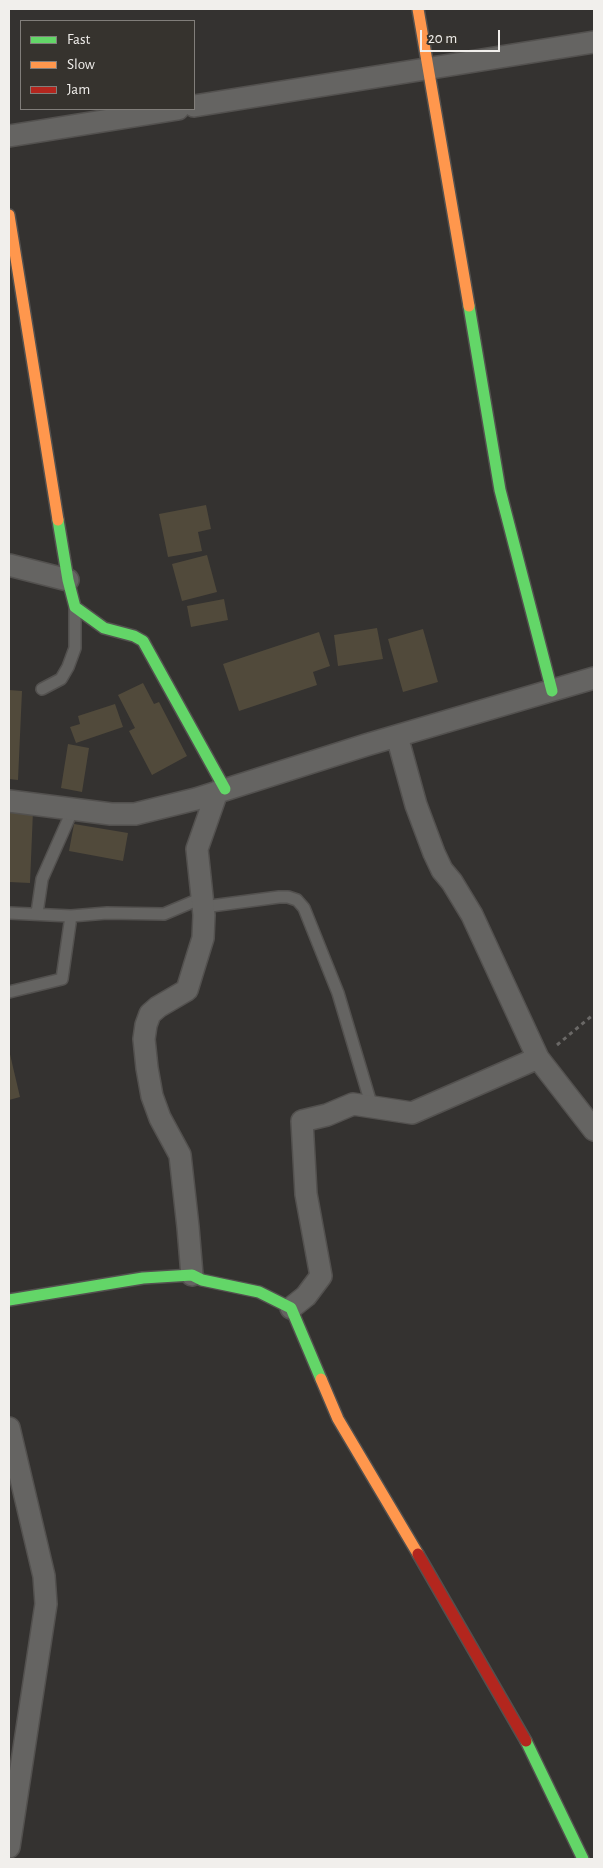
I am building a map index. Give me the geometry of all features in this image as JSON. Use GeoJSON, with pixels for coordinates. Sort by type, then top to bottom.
{"type":"FeatureCollection","features":[{"type":"Feature","properties":{"kind":"street"},"geometry":{"type":"LineString","coordinates":[[418,9],[500,490],[552,691]]}},
{"type":"Feature","properties":{"kind":"street"},"geometry":{"type":"LineString","coordinates":[[195,106],[594,42]]}},
{"type":"Feature","properties":{"kind":"street"},"geometry":{"type":"LineString","coordinates":[[9,136],[172,110]]}},
{"type":"Feature","properties":{"kind":"street"},"geometry":{"type":"LineString","coordinates":[[9,215],[68,580],[76,607],[104,628],[134,636],[143,641],[221,791],[197,849],[203,902],[203,938],[187,990],[158,1007],[150,1014],[144,1039],[152,1096],[160,1118],[180,1155],[192,1275]]}},
{"type":"Feature","properties":{"kind":"street"},"geometry":{"type":"LineString","coordinates":[[9,565],[68,580]]}},
{"type":"Feature","properties":{"kind":"street"},"geometry":{"type":"LineString","coordinates":[[9,801],[111,814],[135,814],[221,791],[397,736],[594,678]]}},
{"type":"Feature","properties":{"kind":"street"},"geometry":{"type":"LineString","coordinates":[[397,736],[416,805],[442,870],[452,882],[472,915],[538,1058],[594,1130]]}},
{"type":"Feature","properties":{"kind":"street"},"geometry":{"type":"LineString","coordinates":[[291,1308],[306,1296],[321,1276],[306,1194],[302,1121],[327,1115],[353,1104],[412,1114],[538,1058]]}},
{"type":"Feature","properties":{"kind":"street"},"geometry":{"type":"LineString","coordinates":[[9,1300],[143,1278],[192,1275],[202,1280],[258,1292],[291,1308],[338,1420],[519,1726],[539,1764],[582,1859]]}},
{"type":"Feature","properties":{"kind":"street"},"geometry":{"type":"LineString","coordinates":[[9,1428],[16,1490],[44,1576],[46,1604],[9,1846]]}},
{"type":"Feature","properties":{"kind":"lane"},"geometry":{"type":"LineString","coordinates":[[42,690],[61,679],[68,667],[75,648],[76,607]]}},
{"type":"Feature","properties":{"kind":"lane"},"geometry":{"type":"LineString","coordinates":[[37,914],[42,879],[73,809]]}},
{"type":"Feature","properties":{"kind":"lane"},"geometry":{"type":"LineString","coordinates":[[9,913],[71,916],[164,914],[203,902],[279,897],[297,900],[304,908],[338,992],[372,1107]]}},
{"type":"Feature","properties":{"kind":"lane"},"geometry":{"type":"LineString","coordinates":[[9,992],[62,979],[71,916]]}},
{"type":"Feature","properties":{"kind":"path"},"geometry":{"type":"LineString","coordinates":[[538,1058],[557,1045],[594,1014]]}},
{"type":"Feature","properties":{"kind":"building"},"geometry":{"type":"Polygon","coordinates":[[[206,505],[211,529],[198,532],[202,551],[168,557],[159,514],[206,505]]]}},
{"type":"Feature","properties":{"kind":"building"},"geometry":{"type":"Polygon","coordinates":[[[207,555],[217,592],[182,601],[172,564],[207,555]]]}},
{"type":"Feature","properties":{"kind":"building"},"geometry":{"type":"Polygon","coordinates":[[[224,599],[228,620],[191,627],[187,606],[224,599]]]}},
{"type":"Feature","properties":{"kind":"building"},"geometry":{"type":"Polygon","coordinates":[[[377,628],[383,659],[338,666],[334,635],[377,628]]]}},
{"type":"Feature","properties":{"kind":"building"},"geometry":{"type":"Polygon","coordinates":[[[423,629],[438,682],[403,692],[388,639],[423,629]]]}},
{"type":"Feature","properties":{"kind":"building"},"geometry":{"type":"Polygon","coordinates":[[[319,632],[330,666],[313,672],[317,685],[239,711],[223,664],[319,632]]]}},
{"type":"Feature","properties":{"kind":"building"},"geometry":{"type":"Polygon","coordinates":[[[143,683],[154,704],[159,702],[187,756],[152,775],[129,731],[135,728],[118,695],[143,683]]]}},
{"type":"Feature","properties":{"kind":"building"},"geometry":{"type":"Polygon","coordinates":[[[9,690],[22,691],[18,780],[9,779],[9,690]]]}},
{"type":"Feature","properties":{"kind":"building"},"geometry":{"type":"Polygon","coordinates":[[[115,704],[123,727],[76,743],[70,727],[80,724],[78,716],[115,704]]]}},
{"type":"Feature","properties":{"kind":"building"},"geometry":{"type":"Polygon","coordinates":[[[68,744],[89,748],[82,792],[61,788],[68,744]]]}},
{"type":"Feature","properties":{"kind":"building"},"geometry":{"type":"Polygon","coordinates":[[[9,810],[33,811],[30,883],[9,882],[9,810]]]}},
{"type":"Feature","properties":{"kind":"building"},"geometry":{"type":"Polygon","coordinates":[[[74,824],[128,833],[123,861],[69,851],[74,824]]]}},
{"type":"Feature","properties":{"kind":"building"},"geometry":{"type":"Polygon","coordinates":[[[9,1050],[20,1097],[9,1100],[9,1050]]]}},
{"type":"Feature","properties":{"kind":"traffic: fast"},"geometry":{"type":"LineString","coordinates":[[469,306],[500,490],[552,691]]}},
{"type":"Feature","properties":{"kind":"traffic: fast"},"geometry":{"type":"LineString","coordinates":[[58,520],[68,580],[75,607],[104,628],[134,636],[143,641],[225,789]]}},
{"type":"Feature","properties":{"kind":"traffic: fast"},"geometry":{"type":"LineString","coordinates":[[9,1300],[143,1278],[192,1275],[202,1280],[259,1292],[291,1308],[321,1379]]}},
{"type":"Feature","properties":{"kind":"traffic: fast"},"geometry":{"type":"LineString","coordinates":[[526,1741],[583,1859]]}},
{"type":"Feature","properties":{"kind":"traffic: slow"},"geometry":{"type":"LineString","coordinates":[[418,9],[469,306]]}},
{"type":"Feature","properties":{"kind":"traffic: slow"},"geometry":{"type":"LineString","coordinates":[[9,215],[58,520]]}},
{"type":"Feature","properties":{"kind":"traffic: slow"},"geometry":{"type":"LineString","coordinates":[[321,1379],[338,1419],[418,1554]]}},
{"type":"Feature","properties":{"kind":"traffic: jam"},"geometry":{"type":"LineString","coordinates":[[418,1554],[526,1741]]}}]}
